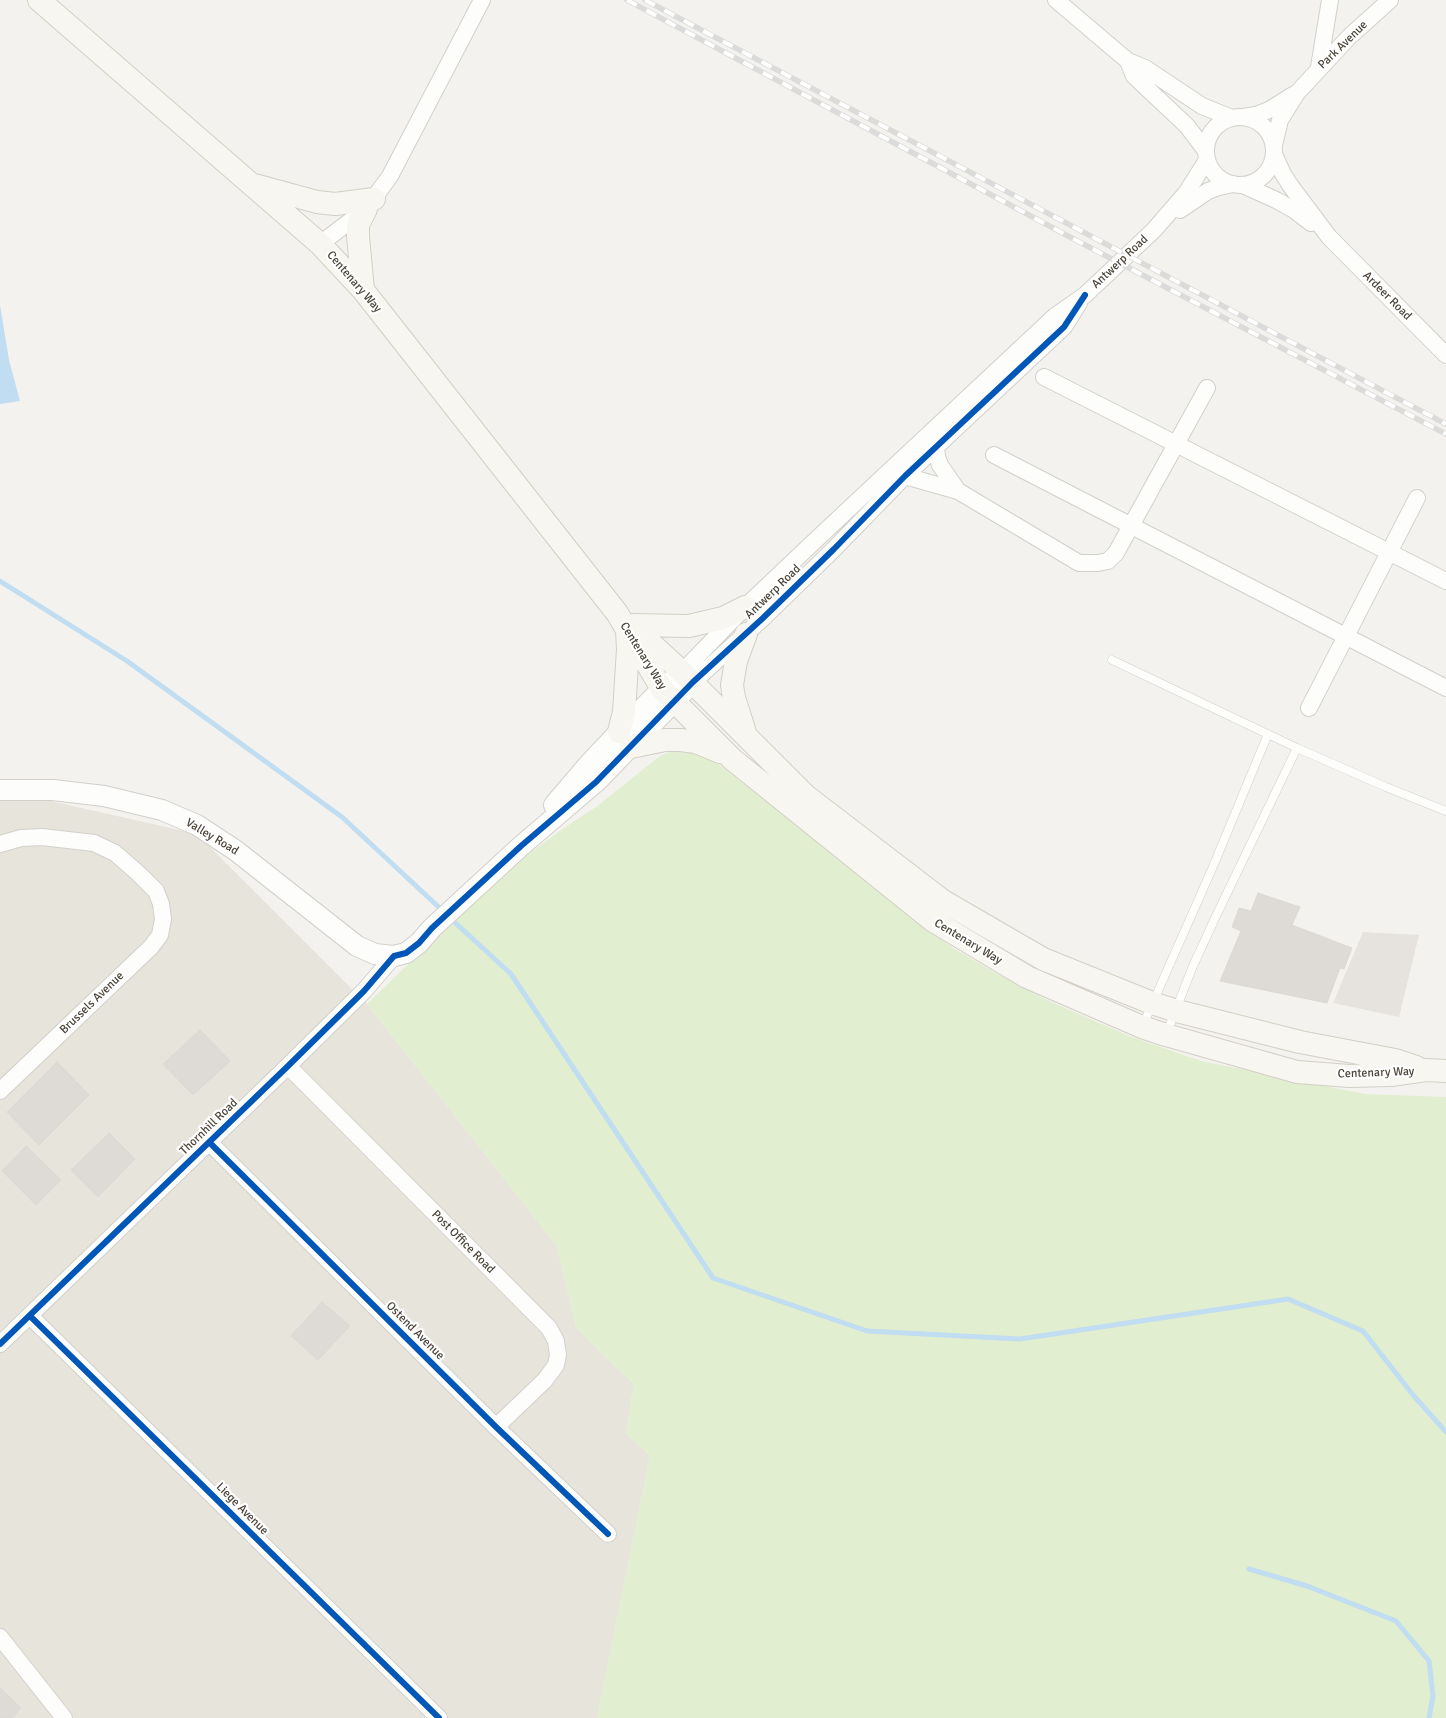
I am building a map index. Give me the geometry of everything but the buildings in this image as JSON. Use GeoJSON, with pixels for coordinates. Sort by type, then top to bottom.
{"type":"FeatureCollection","features":[{"type":"Feature","properties":{"kind":"main road","name":"Centenary Way"},"geometry":{"type":"LineString","coordinates":[[39,0],[320,244],[363,290],[625,623],[668,695],[732,758],[932,920],[1027,977],[1142,1027],[1166,1035],[1297,1072],[1349,1076],[1436,1071]]}},
{"type":"Feature","properties":{"kind":"main road"},"geometry":{"type":"LineString","coordinates":[[250,184],[317,202],[370,204],[358,225],[363,290]]}},
{"type":"Feature","properties":{"kind":"main road"},"geometry":{"type":"LineString","coordinates":[[732,758],[710,746],[696,742],[625,739],[624,712],[628,649],[625,623],[689,626],[723,618],[745,607]]}},
{"type":"Feature","properties":{"kind":"main road","name":"Centenary Way"},"geometry":{"type":"LineString","coordinates":[[625,623],[688,677],[806,796],[943,901],[1043,959],[1152,1003],[1177,1011],[1300,1042],[1395,1060],[1436,1071]]}},
{"type":"Feature","properties":{"kind":"main road"},"geometry":{"type":"LineString","coordinates":[[746,634],[736,661],[732,685],[736,706],[747,736]]}},
{"type":"Feature","properties":{"kind":"street"},"geometry":{"type":"LineString","coordinates":[[320,244],[370,204],[390,176],[482,0]]}},
{"type":"Feature","properties":{"kind":"street"},"geometry":{"type":"LineString","coordinates":[[1056,0],[1128,61],[1145,68],[1202,106],[1237,118]]}},
{"type":"Feature","properties":{"kind":"street"},"geometry":{"type":"LineString","coordinates":[[1319,67],[1330,0]]}},
{"type":"Feature","properties":{"kind":"street","name":"Park Avenue"},"geometry":{"type":"LineString","coordinates":[[1274,149],[1280,120],[1297,92],[1319,67],[1390,0]]}},
{"type":"Feature","properties":{"kind":"street"},"geometry":{"type":"LineString","coordinates":[[1128,61],[1134,76],[1183,121],[1207,155],[1211,168],[1224,181],[1238,185],[1252,183],[1261,178],[1268,171],[1272,163],[1274,149],[1271,136],[1266,128],[1250,118],[1237,118],[1224,121],[1217,127],[1208,142],[1207,155]]}},
{"type":"Feature","properties":{"kind":"street","name":"Park Avenue"},"geometry":{"type":"LineString","coordinates":[[1237,118],[1256,115],[1269,110],[1297,92]]}},
{"type":"Feature","properties":{"kind":"street","name":"Ardeer Road"},"geometry":{"type":"LineString","coordinates":[[1274,149],[1282,174],[1329,237]]}},
{"type":"Feature","properties":{"kind":"street","name":"Antwerp Road"},"geometry":{"type":"LineString","coordinates":[[688,677],[745,607],[1055,316],[1085,295],[1154,230],[1186,193],[1207,155]]}},
{"type":"Feature","properties":{"kind":"street","name":"Antwerp Road"},"geometry":{"type":"LineString","coordinates":[[1154,230],[1198,197],[1220,187],[1238,185]]}},
{"type":"Feature","properties":{"kind":"street","name":"Ardeer Road"},"geometry":{"type":"LineString","coordinates":[[1238,185],[1260,192],[1294,210],[1329,237],[1446,355]]}},
{"type":"Feature","properties":{"kind":"street","name":"Antwerp Road"},"geometry":{"type":"LineString","coordinates":[[432,928],[521,846],[596,782],[625,739],[668,695],[688,677],[746,634],[834,549],[905,476],[1064,327],[1085,295]]}},
{"type":"Feature","properties":{"kind":"street"},"geometry":{"type":"LineString","coordinates":[[1044,377],[1446,581]]}},
{"type":"Feature","properties":{"kind":"street"},"geometry":{"type":"LineString","coordinates":[[905,476],[958,491],[1079,563],[1108,561],[1116,553],[1207,388]]}},
{"type":"Feature","properties":{"kind":"street"},"geometry":{"type":"LineString","coordinates":[[936,448],[936,456],[940,465],[958,491]]}},
{"type":"Feature","properties":{"kind":"street"},"geometry":{"type":"LineString","coordinates":[[994,456],[1446,688]]}},
{"type":"Feature","properties":{"kind":"street"},"geometry":{"type":"LineString","coordinates":[[1309,708],[1417,498]]}},
{"type":"Feature","properties":{"kind":"street","name":"Valley Road"},"geometry":{"type":"LineString","coordinates":[[0,790],[53,790],[104,796],[162,810],[197,825],[235,850],[357,946],[374,954],[394,956]]}},
{"type":"Feature","properties":{"kind":"street","name":"Brussels Avenue"},"geometry":{"type":"LineString","coordinates":[[0,844],[21,838],[42,837],[94,843],[115,853],[156,891],[161,904],[163,919],[160,936],[151,947],[0,1092]]}},
{"type":"Feature","properties":{"kind":"street","name":"Thornhill Road"},"geometry":{"type":"LineString","coordinates":[[0,1344],[288,1066],[364,991],[394,956],[406,953],[419,943],[432,928]]}},
{"type":"Feature","properties":{"kind":"street","name":"Post Office Road"},"geometry":{"type":"LineString","coordinates":[[288,1066],[549,1328],[556,1342],[558,1355],[556,1365],[545,1380],[496,1427]]}},
{"type":"Feature","properties":{"kind":"street","name":"Ostend Avenue"},"geometry":{"type":"LineString","coordinates":[[209,1142],[496,1427],[608,1534]]}},
{"type":"Feature","properties":{"kind":"street","name":"Liege Avenue"},"geometry":{"type":"LineString","coordinates":[[30,1316],[439,1718]]}},
{"type":"Feature","properties":{"kind":"street"},"geometry":{"type":"LineString","coordinates":[[0,1637],[58,1716]]}},
{"type":"Feature","properties":{"kind":"lane"},"geometry":{"type":"LineString","coordinates":[[1112,660],[1297,748],[1446,812]]}},
{"type":"Feature","properties":{"kind":"lane"},"geometry":{"type":"LineString","coordinates":[[1142,1027],[1212,869],[1268,734]]}},
{"type":"Feature","properties":{"kind":"lane"},"geometry":{"type":"LineString","coordinates":[[1166,1035],[1193,966],[1297,748]]}},
{"type":"Feature","properties":{"kind":"shaded area"},"geometry":{"type":"Polygon","coordinates":[[[24,795],[197,834],[367,1004],[557,1246],[576,1327],[634,1384],[626,1433],[650,1456],[597,1718],[0,1718],[0,799],[24,795]]]}},
{"type":"Feature","properties":{"kind":"shaded area"},"geometry":{"type":"Polygon","coordinates":[[[1363,932],[1419,935],[1399,1017],[1333,1003],[1363,932]]]}},
{"type":"Feature","properties":{"kind":"green space"},"geometry":{"type":"Polygon","coordinates":[[[682,750],[698,753],[712,759],[953,948],[1047,1000],[1129,1036],[1201,1061],[1365,1094],[1446,1097],[1446,1718],[597,1718],[650,1456],[626,1433],[634,1384],[576,1327],[557,1246],[367,1004],[502,874],[561,830],[596,807],[660,756],[672,751],[682,750]]]}},
{"type":"Feature","properties":{"kind":"water"},"geometry":{"type":"Polygon","coordinates":[[[0,305],[9,360],[20,401],[0,404],[0,305]]]}},
{"type":"Feature","properties":{"kind":"waterway"},"geometry":{"type":"LineString","coordinates":[[0,581],[127,661],[342,817],[444,912]]}},
{"type":"Feature","properties":{"kind":"waterway"},"geometry":{"type":"LineString","coordinates":[[450,918],[511,974],[713,1278],[867,1331],[1020,1339],[1288,1299],[1363,1331],[1413,1395],[1446,1432]]}},
{"type":"Feature","properties":{"kind":"waterway"},"geometry":{"type":"LineString","coordinates":[[1249,1569],[1307,1586],[1396,1621],[1429,1661],[1433,1696],[1429,1718]]}},
{"type":"Feature","properties":{"kind":"railway"},"geometry":{"type":"LineString","coordinates":[[627,0],[1070,237],[1446,434]]}},
{"type":"Feature","properties":{"kind":"railway"},"geometry":{"type":"LineString","coordinates":[[645,0],[1446,424]]}},
{"type":"Feature","properties":{"kind":"cycle path"},"geometry":{"type":"LineString","coordinates":[[0,1344],[288,1066],[364,991],[394,956],[406,953],[419,943],[432,928],[521,846],[596,782],[693,682],[763,618],[905,476],[1064,327],[1085,295]]}},
{"type":"Feature","properties":{"kind":"cycle path"},"geometry":{"type":"LineString","coordinates":[[209,1142],[496,1427],[608,1534]]}},
{"type":"Feature","properties":{"kind":"cycle path"},"geometry":{"type":"LineString","coordinates":[[30,1316],[439,1718]]}}]}
